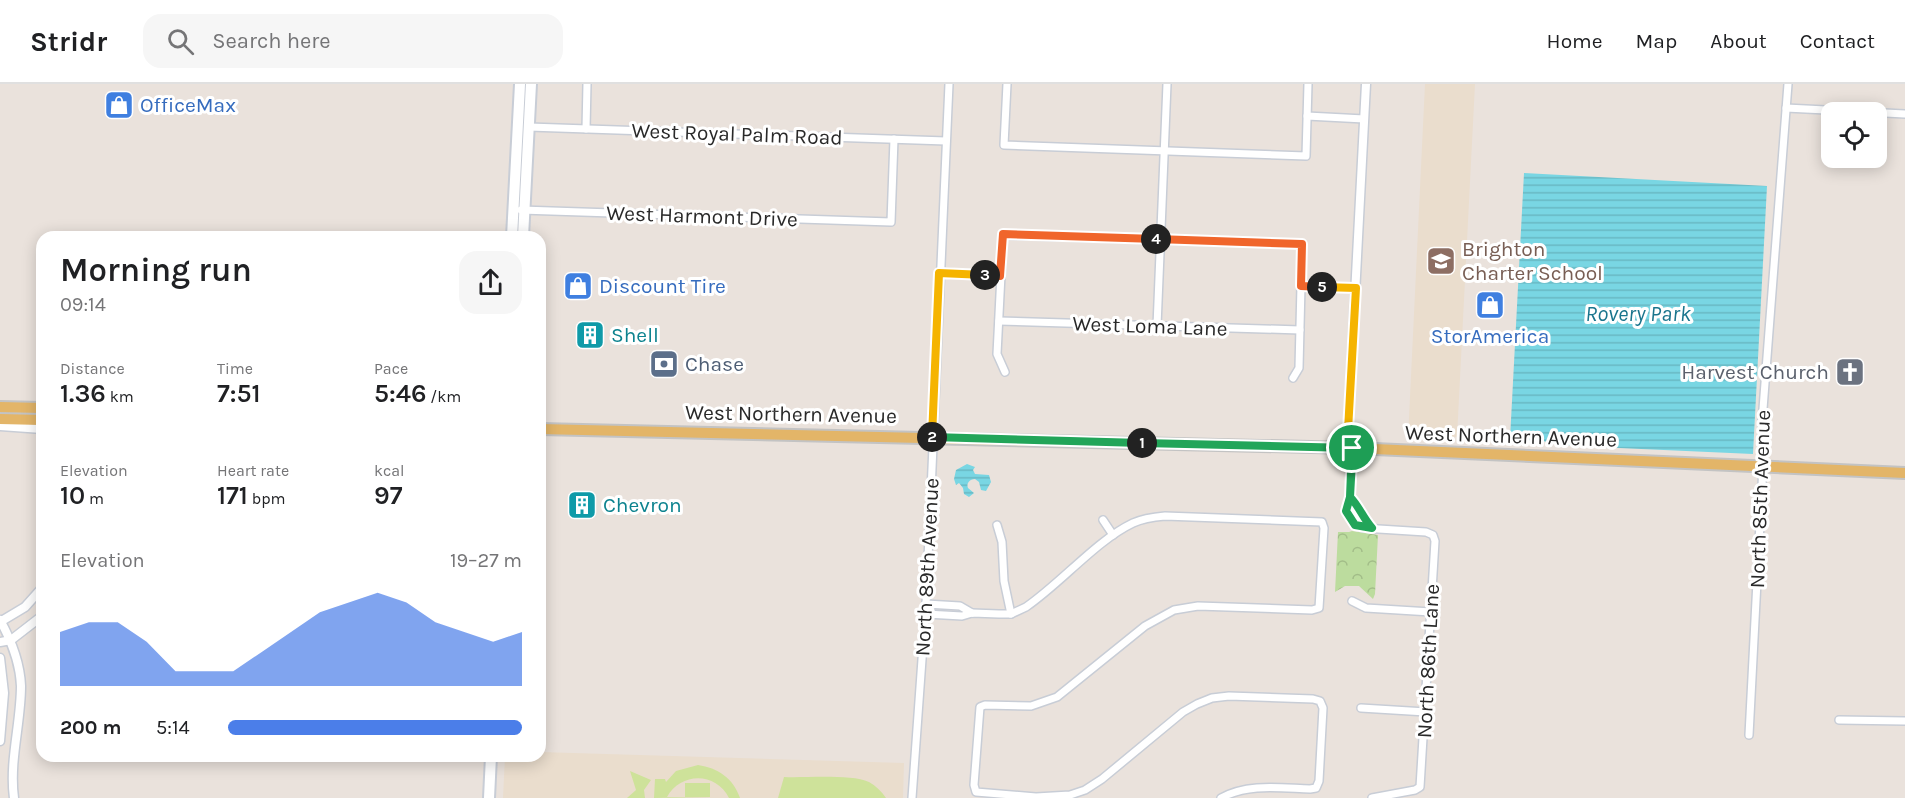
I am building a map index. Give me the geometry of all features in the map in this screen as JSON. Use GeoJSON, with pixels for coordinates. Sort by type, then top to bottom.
{"type":"FeatureCollection","features":[{"type":"Feature","properties":{"kind":"main road"},"geometry":{"type":"LineString","coordinates":[[521,84],[524,117],[529,127]]}},
{"type":"Feature","properties":{"kind":"main road"},"geometry":{"type":"LineString","coordinates":[[521,84],[519,210],[522,231]]}},
{"type":"Feature","properties":{"kind":"main road"},"geometry":{"type":"LineString","coordinates":[[514,231],[519,210],[529,127],[531,84]]}},
{"type":"Feature","properties":{"kind":"main road"},"geometry":{"type":"LineString","coordinates":[[0,407],[36,408]]}},
{"type":"Feature","properties":{"kind":"main road"},"geometry":{"type":"LineString","coordinates":[[0,419],[36,420]]}},
{"type":"Feature","properties":{"kind":"main road","name":"West Northern Avenue"},"geometry":{"type":"LineString","coordinates":[[546,429],[1350,448],[1905,473]]}},
{"type":"Feature","properties":{"kind":"main road"},"geometry":{"type":"LineString","coordinates":[[489,798],[491,762]]}},
{"type":"Feature","properties":{"kind":"street"},"geometry":{"type":"LineString","coordinates":[[586,129],[587,84]]}},
{"type":"Feature","properties":{"kind":"street","name":"North 89th Avenue"},"geometry":{"type":"LineString","coordinates":[[912,798],[926,614],[949,84]]}},
{"type":"Feature","properties":{"kind":"street"},"geometry":{"type":"LineString","coordinates":[[1007,84],[1004,145],[1306,156],[1308,84]]}},
{"type":"Feature","properties":{"kind":"street"},"geometry":{"type":"LineString","coordinates":[[1158,326],[1167,84]]}},
{"type":"Feature","properties":{"kind":"street"},"geometry":{"type":"LineString","coordinates":[[1366,84],[1356,288],[1350,497],[1346,511],[1355,525],[1372,528]]}},
{"type":"Feature","properties":{"kind":"street","name":"North 85th Avenue"},"geometry":{"type":"LineString","coordinates":[[1749,735],[1763,466],[1763,404],[1788,84]]}},
{"type":"Feature","properties":{"kind":"street"},"geometry":{"type":"LineString","coordinates":[[1786,108],[1905,114]]}},
{"type":"Feature","properties":{"kind":"street"},"geometry":{"type":"LineString","coordinates":[[1307,116],[1364,119]]}},
{"type":"Feature","properties":{"kind":"street","name":"West Royal Palm Road"},"geometry":{"type":"LineString","coordinates":[[529,127],[946,141]]}},
{"type":"Feature","properties":{"kind":"street","name":"West Harmont Drive"},"geometry":{"type":"LineString","coordinates":[[519,210],[891,222],[894,139]]}},
{"type":"Feature","properties":{"kind":"street"},"geometry":{"type":"LineString","coordinates":[[1005,372],[997,354],[1003,234],[1302,244],[1299,368],[1293,378]]}},
{"type":"Feature","properties":{"kind":"street"},"geometry":{"type":"LineString","coordinates":[[939,273],[1000,276]]}},
{"type":"Feature","properties":{"kind":"street"},"geometry":{"type":"LineString","coordinates":[[1301,286],[1356,288]]}},
{"type":"Feature","properties":{"kind":"street","name":"West Loma Lane"},"geometry":{"type":"LineString","coordinates":[[999,321],[1300,330]]}},
{"type":"Feature","properties":{"kind":"street"},"geometry":{"type":"LineString","coordinates":[[0,426],[36,429]]}},
{"type":"Feature","properties":{"kind":"street"},"geometry":{"type":"LineString","coordinates":[[1350,497],[1357,504],[1359,513],[1372,528]]}},
{"type":"Feature","properties":{"kind":"street"},"geometry":{"type":"LineString","coordinates":[[1350,518],[1359,513]]}},
{"type":"Feature","properties":{"kind":"street"},"geometry":{"type":"LineString","coordinates":[[926,614],[962,616],[972,613],[1011,614],[1037,600],[1113,535],[1132,523],[1147,518],[1165,516],[1322,522],[1324,528],[1319,608],[1312,610],[1198,606],[1174,609],[1145,626],[1057,698],[1031,706],[985,705],[980,707],[974,785],[976,792],[1058,797],[1085,790],[1102,779],[1183,712],[1212,698],[1229,696],[1320,701],[1323,708],[1319,781],[1316,788],[1243,789],[1221,798]]}},
{"type":"Feature","properties":{"kind":"street"},"geometry":{"type":"LineString","coordinates":[[1103,520],[1113,535]]}},
{"type":"Feature","properties":{"kind":"street"},"geometry":{"type":"LineString","coordinates":[[997,525],[1002,542],[1004,581],[1011,614]]}},
{"type":"Feature","properties":{"kind":"street","name":"North 86th Lane"},"geometry":{"type":"LineString","coordinates":[[1372,528],[1426,532],[1433,534],[1435,541],[1420,787],[1415,790],[1372,798]]}},
{"type":"Feature","properties":{"kind":"street"},"geometry":{"type":"LineString","coordinates":[[14,798],[13,770],[21,684],[11,640],[0,621],[25,607],[36,595]]}},
{"type":"Feature","properties":{"kind":"street"},"geometry":{"type":"LineString","coordinates":[[1352,601],[1366,608],[1431,612]]}},
{"type":"Feature","properties":{"kind":"street"},"geometry":{"type":"LineString","coordinates":[[926,604],[960,606],[972,613]]}},
{"type":"Feature","properties":{"kind":"street"},"geometry":{"type":"LineString","coordinates":[[0,642],[11,640],[36,621]]}},
{"type":"Feature","properties":{"kind":"street"},"geometry":{"type":"LineString","coordinates":[[0,658],[4,693],[0,741]]}},
{"type":"Feature","properties":{"kind":"street"},"geometry":{"type":"LineString","coordinates":[[1361,708],[1426,712]]}},
{"type":"Feature","properties":{"kind":"street"},"geometry":{"type":"LineString","coordinates":[[1839,720],[1905,721]]}},
{"type":"Feature","properties":{"kind":"shaded area","name":"Brighton Charter School"},"geometry":{"type":"Polygon","coordinates":[[[1425,84],[1475,84],[1457,437],[1408,439],[1425,84]]]}},
{"type":"Feature","properties":{"kind":"shaded area"},"geometry":{"type":"Polygon","coordinates":[[[546,752],[904,763],[903,798],[503,798],[505,762],[546,762],[546,752]]]}},
{"type":"Feature","properties":{"kind":"green space"},"geometry":{"type":"Polygon","coordinates":[[[1352,531],[1378,535],[1373,599],[1359,586],[1345,586],[1335,592],[1338,532],[1352,531]]]}},
{"type":"Feature","properties":{"kind":"green space"},"geometry":{"type":"Polygon","coordinates":[[[698,765],[724,775],[740,798],[729,798],[716,783],[698,778],[681,783],[667,797],[685,797],[685,783],[710,783],[710,797],[654,798],[655,779],[665,779],[666,782],[676,771],[698,765]]]}},
{"type":"Feature","properties":{"kind":"green space"},"geometry":{"type":"Polygon","coordinates":[[[630,771],[651,780],[644,790],[645,798],[627,798],[636,790],[630,771]]]}},
{"type":"Feature","properties":{"kind":"green space"},"geometry":{"type":"Polygon","coordinates":[[[784,777],[840,777],[861,780],[874,785],[886,798],[778,798],[784,777]]]}},
{"type":"Feature","properties":{"kind":"water","name":"Rovery Park"},"geometry":{"type":"Polygon","coordinates":[[[1524,173],[1767,186],[1753,454],[1574,446],[1510,439],[1524,173]]]}},
{"type":"Feature","properties":{"kind":"water"},"geometry":{"type":"Polygon","coordinates":[[[967,464],[975,467],[973,470],[975,474],[989,475],[991,482],[986,491],[981,490],[979,482],[975,479],[970,481],[968,488],[974,493],[969,497],[964,494],[959,483],[956,485],[954,479],[956,470],[967,464]]]}},
{"type":"Feature","properties":{"kind":"place","name":"OfficeMax"},"geometry":{"type":"Point","coordinates":[119,105]}},
{"type":"Feature","properties":{"kind":"place","name":"Brighton Charter School"},"geometry":{"type":"Point","coordinates":[1441,261]}},
{"type":"Feature","properties":{"kind":"place","name":"Discount Tire"},"geometry":{"type":"Point","coordinates":[578,286]}},
{"type":"Feature","properties":{"kind":"place","name":"StorAmerica"},"geometry":{"type":"Point","coordinates":[1490,305]}},
{"type":"Feature","properties":{"kind":"place","name":"Shell"},"geometry":{"type":"Point","coordinates":[590,335]}},
{"type":"Feature","properties":{"kind":"place","name":"Chase"},"geometry":{"type":"Point","coordinates":[664,364]}},
{"type":"Feature","properties":{"kind":"place","name":"Harvest Church"},"geometry":{"type":"Point","coordinates":[1850,372]}},
{"type":"Feature","properties":{"kind":"place","name":"Chevron"},"geometry":{"type":"Point","coordinates":[582,505]}},
{"type":"Feature","properties":{"kind":"route"},"geometry":{"type":"LineString","coordinates":[[1352,448],[932,437],[939,273],[1000,276],[1003,234],[1302,244],[1301,286],[1356,288],[1347,448],[1352,448],[1350,497],[1357,504],[1359,513],[1372,528],[1355,525],[1346,511],[1350,497],[1352,448]]}}]}
